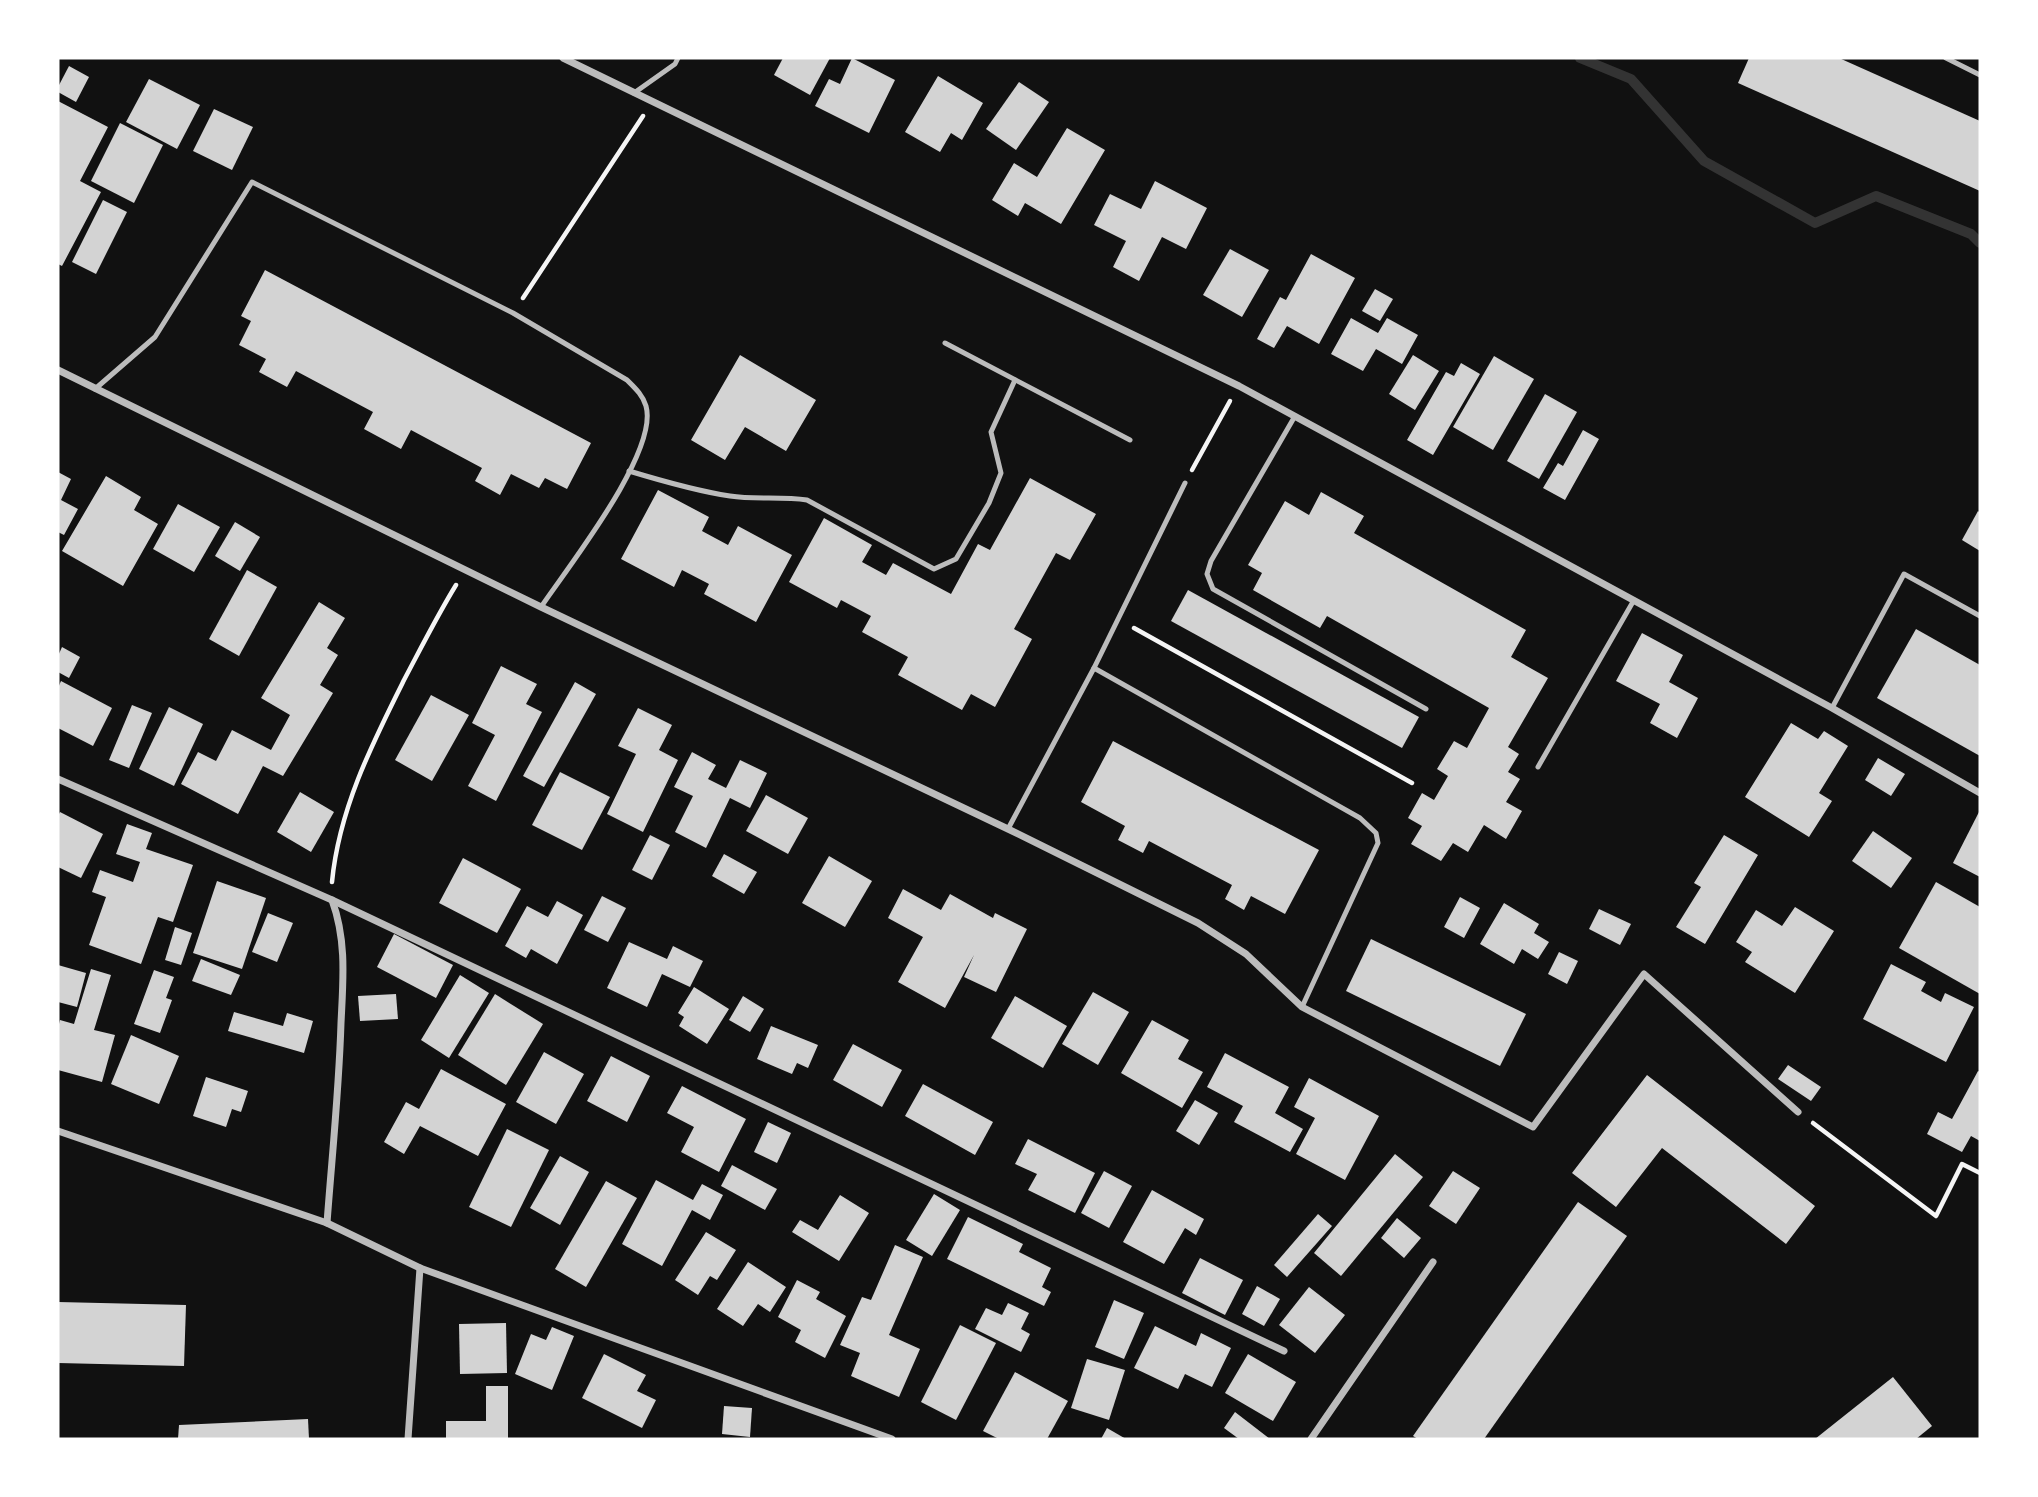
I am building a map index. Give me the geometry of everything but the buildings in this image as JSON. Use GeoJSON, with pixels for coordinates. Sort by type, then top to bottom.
{"type":"FeatureCollection","features":[{"type":"Feature","properties":{"kind":"street"},"geometry":{"type":"LineString","coordinates":[[563,58],[1239,386],[1832,708],[1980,793]]}},
{"type":"Feature","properties":{"kind":"street"},"geometry":{"type":"LineString","coordinates":[[58,370],[541,607],[1008,829],[1198,923],[1246,954],[1302,1007],[1533,1127],[1644,974],[1798,1112]]}},
{"type":"Feature","properties":{"kind":"street"},"geometry":{"type":"LineString","coordinates":[[58,779],[332,900],[1284,1351]]}},
{"type":"Feature","properties":{"kind":"street"},"geometry":{"type":"LineString","coordinates":[[327,1223],[340,1054],[344,955],[342,934],[332,900]]}},
{"type":"Feature","properties":{"kind":"street"},"geometry":{"type":"LineString","coordinates":[[58,1131],[327,1223],[420,1268],[892,1439]]}},
{"type":"Feature","properties":{"kind":"street"},"geometry":{"type":"LineString","coordinates":[[1311,1439],[1433,1262]]}},
{"type":"Feature","properties":{"kind":"street"},"geometry":{"type":"LineString","coordinates":[[408,1439],[420,1268]]}},
{"type":"Feature","properties":{"kind":"lane"},"geometry":{"type":"LineString","coordinates":[[634,93],[675,64],[678,58]]}},
{"type":"Feature","properties":{"kind":"lane"},"geometry":{"type":"LineString","coordinates":[[1946,58],[1980,75]]}},
{"type":"Feature","properties":{"kind":"lane"},"geometry":{"type":"LineString","coordinates":[[95,389],[155,337],[252,181],[513,313],[627,380],[639,392],[646,406],[647,424],[636,456],[615,498],[541,607]]}},
{"type":"Feature","properties":{"kind":"lane"},"geometry":{"type":"LineString","coordinates":[[945,343],[1130,440]]}},
{"type":"Feature","properties":{"kind":"lane"},"geometry":{"type":"LineString","coordinates":[[629,471],[675,485],[733,496],[786,496],[807,500],[934,569],[956,559],[989,503],[1001,473],[991,432],[1015,380]]}},
{"type":"Feature","properties":{"kind":"lane"},"geometry":{"type":"LineString","coordinates":[[1295,416],[1211,561],[1207,574],[1213,589],[1426,709]]}},
{"type":"Feature","properties":{"kind":"lane"},"geometry":{"type":"LineString","coordinates":[[1008,829],[1094,668],[1185,483]]}},
{"type":"Feature","properties":{"kind":"lane"},"geometry":{"type":"LineString","coordinates":[[1832,708],[1904,574],[1980,615]]}},
{"type":"Feature","properties":{"kind":"lane"},"geometry":{"type":"LineString","coordinates":[[1538,767],[1634,600]]}},
{"type":"Feature","properties":{"kind":"lane"},"geometry":{"type":"LineString","coordinates":[[1094,668],[1360,818],[1376,833],[1378,843],[1373,855],[1302,1007]]}},
{"type":"Feature","properties":{"kind":"path"},"geometry":{"type":"LineString","coordinates":[[513,313],[653,100]]}},
{"type":"Feature","properties":{"kind":"path"},"geometry":{"type":"LineString","coordinates":[[1185,483],[1239,386]]}},
{"type":"Feature","properties":{"kind":"path"},"geometry":{"type":"LineString","coordinates":[[332,900],[335,851],[366,755],[440,610],[466,569]]}},
{"type":"Feature","properties":{"kind":"path"},"geometry":{"type":"LineString","coordinates":[[1118,619],[1412,783]]}},
{"type":"Feature","properties":{"kind":"path"},"geometry":{"type":"LineString","coordinates":[[1798,1112],[1936,1216],[1962,1164],[1980,1173]]}},
{"type":"Feature","properties":{"kind":"waterway"},"geometry":{"type":"LineString","coordinates":[[1580,58],[1631,79],[1704,161],[1815,223],[1876,196],[1971,234],[1980,243]]}}]}
